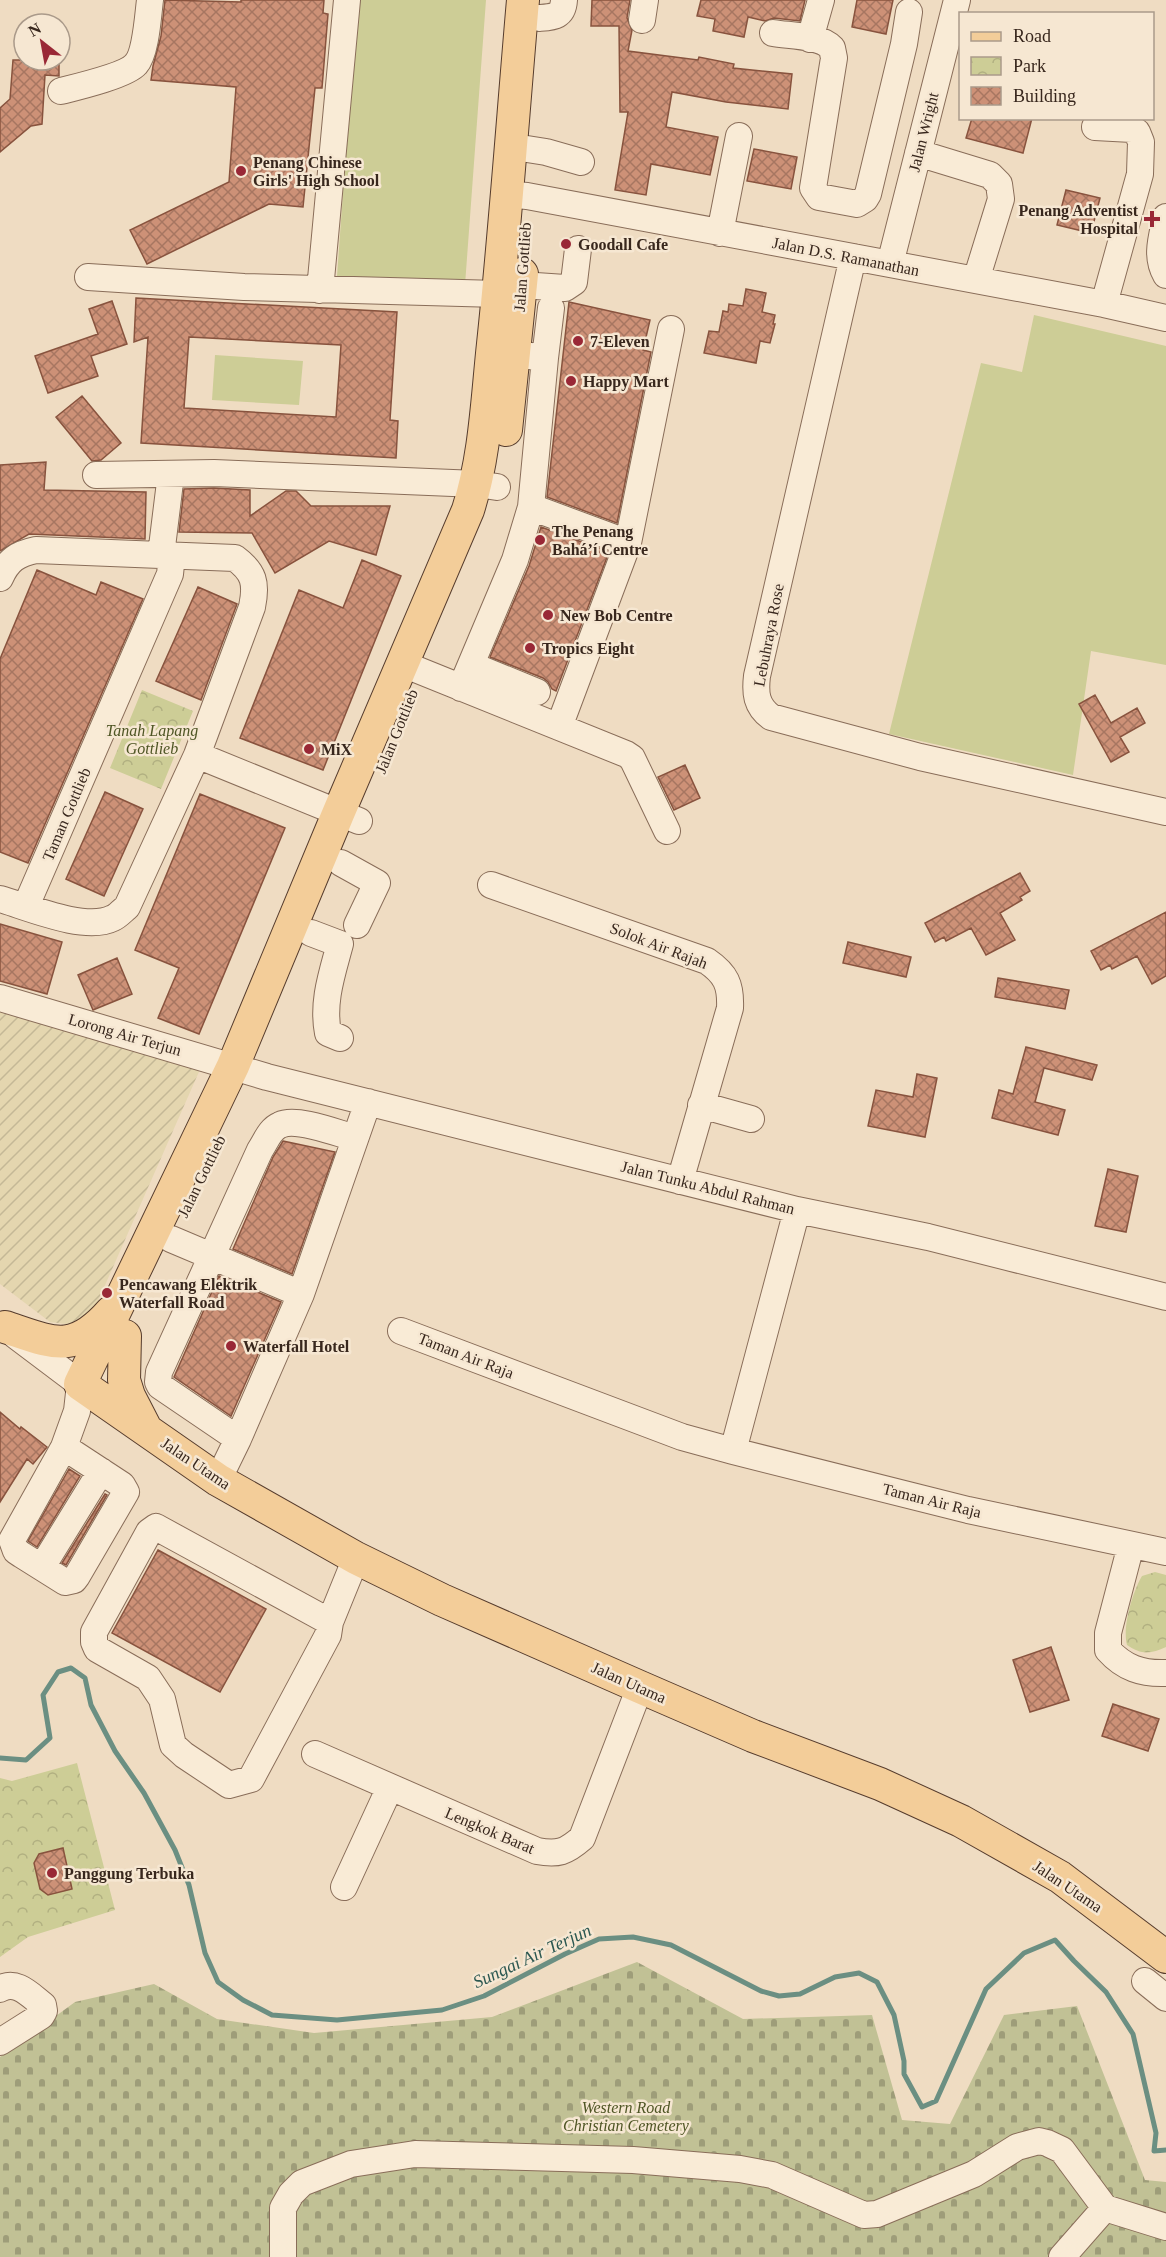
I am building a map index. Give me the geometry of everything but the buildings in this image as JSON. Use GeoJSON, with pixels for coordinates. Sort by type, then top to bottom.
{"type":"FeatureCollection","features":[{"type":"Feature","properties":{"kind":"main road","name":"Jalan Gottlieb"},"geometry":{"type":"LineString","coordinates":[[516,195],[527,149],[534,6]]}},
{"type":"Feature","properties":{"kind":"main road","name":"Jalan Gottlieb"},"geometry":{"type":"LineString","coordinates":[[84,1397],[125,1336],[171,1239],[412,668],[447,608],[485,526],[487,485],[484,432],[510,289],[516,195],[534,6]]}},
{"type":"Feature","properties":{"kind":"main road","name":"Jalan Gottlieb"},"geometry":{"type":"LineString","coordinates":[[487,485],[530,356],[510,289]]}},
{"type":"Feature","properties":{"kind":"main road","name":"Jalan Gottlieb"},"geometry":{"type":"LineString","coordinates":[[84,1397],[120,1301],[311,933],[341,863],[348,817]]}},
{"type":"Feature","properties":{"kind":"main road"},"geometry":{"type":"LineString","coordinates":[[2,1326],[42,1339],[72,1341],[96,1329],[120,1301]]}},
{"type":"Feature","properties":{"kind":"main road"},"geometry":{"type":"LineString","coordinates":[[125,1336],[124,1380],[129,1396],[148,1431]]}},
{"type":"Feature","properties":{"kind":"main road","name":"Jalan Utama"},"geometry":{"type":"LineString","coordinates":[[84,1397],[148,1431],[218,1480],[356,1558],[442,1600],[753,1736],[880,1784],[961,1821],[1059,1877],[1166,1957]]}},
{"type":"Feature","properties":{"kind":"street"},"geometry":{"type":"LineString","coordinates":[[61,91],[125,72],[136,65],[141,53],[150,0]]}},
{"type":"Feature","properties":{"kind":"street"},"geometry":{"type":"LineString","coordinates":[[320,290],[347,0]]}},
{"type":"Feature","properties":{"kind":"street"},"geometry":{"type":"LineString","coordinates":[[534,6],[554,17],[562,10],[564,0]]}},
{"type":"Feature","properties":{"kind":"street"},"geometry":{"type":"LineString","coordinates":[[810,39],[821,0]]}},
{"type":"Feature","properties":{"kind":"street","name":"Jalan Wright"},"geometry":{"type":"LineString","coordinates":[[890,264],[957,0]]}},
{"type":"Feature","properties":{"kind":"street"},"geometry":{"type":"LineString","coordinates":[[773,33],[810,39],[829,45],[834,53],[813,188],[819,197],[857,204],[868,194],[904,44],[909,12]]}},
{"type":"Feature","properties":{"kind":"street"},"geometry":{"type":"LineString","coordinates":[[1095,127],[1132,129],[1137,132],[1140,142],[1140,174],[1104,304]]}},
{"type":"Feature","properties":{"kind":"street"},"geometry":{"type":"LineString","coordinates":[[720,232],[739,136]]}},
{"type":"Feature","properties":{"kind":"street"},"geometry":{"type":"LineString","coordinates":[[527,149],[581,162]]}},
{"type":"Feature","properties":{"kind":"street"},"geometry":{"type":"LineString","coordinates":[[918,153],[990,175],[999,184],[1001,199],[976,280]]}},
{"type":"Feature","properties":{"kind":"street","name":"Jalan D.S. Ramanathan"},"geometry":{"type":"LineString","coordinates":[[516,195],[1104,304],[1166,318]]}},
{"type":"Feature","properties":{"kind":"street"},"geometry":{"type":"LineString","coordinates":[[1166,217],[1159,253],[1160,266],[1166,275]]}},
{"type":"Feature","properties":{"kind":"street"},"geometry":{"type":"LineString","coordinates":[[88,278],[320,290],[566,288],[571,287],[574,282],[578,249]]}},
{"type":"Feature","properties":{"kind":"street","name":"Lebuhraya Rose"},"geometry":{"type":"LineString","coordinates":[[853,257],[757,676],[758,702],[771,717],[920,757],[1166,812]]}},
{"type":"Feature","properties":{"kind":"street"},"geometry":{"type":"LineString","coordinates":[[466,676],[515,560],[531,507],[530,356],[551,308]]}},
{"type":"Feature","properties":{"kind":"street"},"geometry":{"type":"LineString","coordinates":[[559,727],[628,543],[671,329]]}},
{"type":"Feature","properties":{"kind":"street"},"geometry":{"type":"LineString","coordinates":[[96,474],[274,475],[487,485]]}},
{"type":"Feature","properties":{"kind":"street","name":"Taman Gottlieb"},"geometry":{"type":"LineString","coordinates":[[26,906],[170,574],[167,555],[171,474]]}},
{"type":"Feature","properties":{"kind":"street"},"geometry":{"type":"LineString","coordinates":[[531,507],[628,543]]}},
{"type":"Feature","properties":{"kind":"street"},"geometry":{"type":"LineString","coordinates":[[0,578],[6,565],[16,556],[36,550],[235,558],[248,568],[254,582],[252,607],[196,755],[127,907],[112,919],[93,923],[65,919],[0,899]]}},
{"type":"Feature","properties":{"kind":"street"},"geometry":{"type":"LineString","coordinates":[[412,668],[466,676],[537,692]]}},
{"type":"Feature","properties":{"kind":"street"},"geometry":{"type":"LineString","coordinates":[[466,676],[559,727],[632,758],[666,831]]}},
{"type":"Feature","properties":{"kind":"street"},"geometry":{"type":"LineString","coordinates":[[196,755],[348,817]]}},
{"type":"Feature","properties":{"kind":"street"},"geometry":{"type":"LineString","coordinates":[[341,863],[377,883],[357,925]]}},
{"type":"Feature","properties":{"kind":"street","name":"Solok Air Rajah"},"geometry":{"type":"LineString","coordinates":[[491,885],[707,961],[718,968],[726,979],[731,991],[730,1008],[680,1181]]}},
{"type":"Feature","properties":{"kind":"street"},"geometry":{"type":"LineString","coordinates":[[311,933],[340,944],[330,980],[324,1015],[328,1033],[340,1038]]}},
{"type":"Feature","properties":{"kind":"street","name":"Lorong Air Terjun"},"geometry":{"type":"LineString","coordinates":[[0,998],[242,1069]]}},
{"type":"Feature","properties":{"kind":"street","name":"Jalan Tunku Abdul Rahman"},"geometry":{"type":"LineString","coordinates":[[242,1069],[797,1210],[928,1237],[1166,1297]]}},
{"type":"Feature","properties":{"kind":"street"},"geometry":{"type":"LineString","coordinates":[[218,1480],[301,1294],[368,1102]]}},
{"type":"Feature","properties":{"kind":"street"},"geometry":{"type":"LineString","coordinates":[[701,1105],[751,1119]]}},
{"type":"Feature","properties":{"kind":"street"},"geometry":{"type":"LineString","coordinates":[[238,1439],[160,1386],[159,1372],[271,1131],[282,1124],[295,1122],[355,1138]]}},
{"type":"Feature","properties":{"kind":"street"},"geometry":{"type":"LineString","coordinates":[[733,1452],[797,1210]]}},
{"type":"Feature","properties":{"kind":"street"},"geometry":{"type":"LineString","coordinates":[[171,1239],[301,1294]]}},
{"type":"Feature","properties":{"kind":"street"},"geometry":{"type":"LineString","coordinates":[[2,1326],[84,1397],[64,1448],[12,1540],[16,1551],[65,1582],[74,1580],[77,1576],[126,1492],[122,1485],[64,1448]]}},
{"type":"Feature","properties":{"kind":"street","name":"Taman Air Raja"},"geometry":{"type":"LineString","coordinates":[[401,1331],[682,1437],[733,1452],[968,1510],[1166,1552]]}},
{"type":"Feature","properties":{"kind":"street"},"geometry":{"type":"LineString","coordinates":[[42,1568],[101,1472]]}},
{"type":"Feature","properties":{"kind":"street"},"geometry":{"type":"LineString","coordinates":[[330,1622],[156,1527],[149,1532],[94,1632],[93,1642],[97,1649],[148,1678],[162,1699],[173,1745],[184,1755],[229,1785],[251,1779],[328,1635],[330,1622],[356,1558]]}},
{"type":"Feature","properties":{"kind":"street"},"geometry":{"type":"LineString","coordinates":[[1131,1545],[1108,1633],[1108,1650],[1120,1664],[1153,1673],[1166,1672]]}},
{"type":"Feature","properties":{"kind":"street","name":"Lengkok Barat"},"geometry":{"type":"LineString","coordinates":[[315,1754],[537,1851],[551,1854],[569,1850],[582,1838],[640,1687]]}},
{"type":"Feature","properties":{"kind":"street"},"geometry":{"type":"LineString","coordinates":[[344,1887],[390,1787]]}},
{"type":"Feature","properties":{"kind":"street"},"geometry":{"type":"LineString","coordinates":[[1145,1981],[1166,1998]]}},
{"type":"Feature","properties":{"kind":"street"},"geometry":{"type":"LineString","coordinates":[[0,1989],[11,1984],[18,1986],[43,2005],[44,2011],[0,2042]]}},
{"type":"Feature","properties":{"kind":"street"},"geometry":{"type":"LineString","coordinates":[[283,2257],[283,2208],[291,2193],[302,2183],[351,2164],[415,2154],[633,2160],[740,2169],[772,2175],[864,2215],[877,2214],[974,2174],[1017,2147],[1039,2141],[1062,2150],[1106,2208],[1166,2227]]}},
{"type":"Feature","properties":{"kind":"street"},"geometry":{"type":"LineString","coordinates":[[1062,2257],[1106,2208]]}},
{"type":"Feature","properties":{"kind":"shaded area"},"geometry":{"type":"Polygon","coordinates":[[[0,1008],[202,1065],[95,1308],[80,1321],[66,1324],[50,1322],[0,1284],[0,1008]]]}},
{"type":"Feature","properties":{"kind":"green space"},"geometry":{"type":"Polygon","coordinates":[[[357,0],[486,0],[465,285],[337,276],[357,0]]]}},
{"type":"Feature","properties":{"kind":"green space"},"geometry":{"type":"Polygon","coordinates":[[[1034,315],[1166,346],[1166,665],[1091,651],[1073,775],[889,734],[981,363],[1022,372],[1034,315]]]}},
{"type":"Feature","properties":{"kind":"green space"},"geometry":{"type":"Polygon","coordinates":[[[215,355],[303,361],[299,405],[212,400],[215,355]]]}},
{"type":"Feature","properties":{"kind":"green space","name":"Tanah Lapang Gottlieb"},"geometry":{"type":"Polygon","coordinates":[[[142,690],[193,711],[161,789],[110,768],[142,690]]]}},
{"type":"Feature","properties":{"kind":"green space"},"geometry":{"type":"Polygon","coordinates":[[[1155,1572],[1166,1575],[1166,1647],[1156,1651],[1142,1652],[1127,1645],[1127,1619],[1142,1576],[1155,1572]]]}},
{"type":"Feature","properties":{"kind":"green space"},"geometry":{"type":"Polygon","coordinates":[[[77,1763],[115,1910],[28,1937],[0,1957],[0,1778],[12,1781],[77,1763]]]}},
{"type":"Feature","properties":{"kind":"green space","name":"Western Road Christian Cemetery"},"geometry":{"type":"Polygon","coordinates":[[[637,1962],[743,2019],[872,2015],[902,2120],[950,2124],[1004,2015],[1077,2006],[1145,2180],[1166,2182],[1166,2257],[0,2257],[0,2057],[75,2002],[154,1984],[217,2019],[314,2033],[492,2017],[637,1962]]]}},
{"type":"Feature","properties":{"kind":"waterway","name":"Sungai Air Terjun"},"geometry":{"type":"LineString","coordinates":[[0,1758],[26,1760],[50,1738],[43,1695],[58,1672],[71,1668],[85,1678],[91,1705],[115,1751],[144,1793],[175,1850],[189,1885],[205,1953],[218,1982],[243,2000],[272,2015],[337,2020],[442,2010],[484,1996],[599,1939],[633,1937],[671,1945],[761,1991],[779,1996],[800,1994],[835,1977],[859,1973],[877,1982],[894,2015],[904,2061],[904,2074],[922,2107],[936,2101],[986,1989],[1024,1953],[1055,1940],[1106,1992],[1133,2034],[1156,2133],[1154,2151],[1166,2150]]}},
{"type":"Feature","properties":{"kind":"place","name":"Penang Chinese Girls' High School"},"geometry":{"type":"Point","coordinates":[241,171]}},
{"type":"Feature","properties":{"kind":"place","name":"Penang Adventist Hospital"},"geometry":{"type":"Point","coordinates":[1152,219]}},
{"type":"Feature","properties":{"kind":"place","name":"Goodall Cafe"},"geometry":{"type":"Point","coordinates":[566,244]}},
{"type":"Feature","properties":{"kind":"place","name":"7-Eleven"},"geometry":{"type":"Point","coordinates":[578,341]}},
{"type":"Feature","properties":{"kind":"place","name":"Happy Mart"},"geometry":{"type":"Point","coordinates":[571,381]}},
{"type":"Feature","properties":{"kind":"place","name":"The Penang Bahá’í Centre"},"geometry":{"type":"Point","coordinates":[540,540]}},
{"type":"Feature","properties":{"kind":"place","name":"New Bob Centre"},"geometry":{"type":"Point","coordinates":[548,615]}},
{"type":"Feature","properties":{"kind":"place","name":"Tropics Eight"},"geometry":{"type":"Point","coordinates":[530,648]}},
{"type":"Feature","properties":{"kind":"place","name":"MiX"},"geometry":{"type":"Point","coordinates":[309,749]}},
{"type":"Feature","properties":{"kind":"place","name":"Pencawang Elektrik Waterfall Road"},"geometry":{"type":"Point","coordinates":[107,1293]}},
{"type":"Feature","properties":{"kind":"place","name":"Waterfall Hotel"},"geometry":{"type":"Point","coordinates":[231,1346]}},
{"type":"Feature","properties":{"kind":"place","name":"Panggung Terbuka"},"geometry":{"type":"Point","coordinates":[52,1873]}}]}
